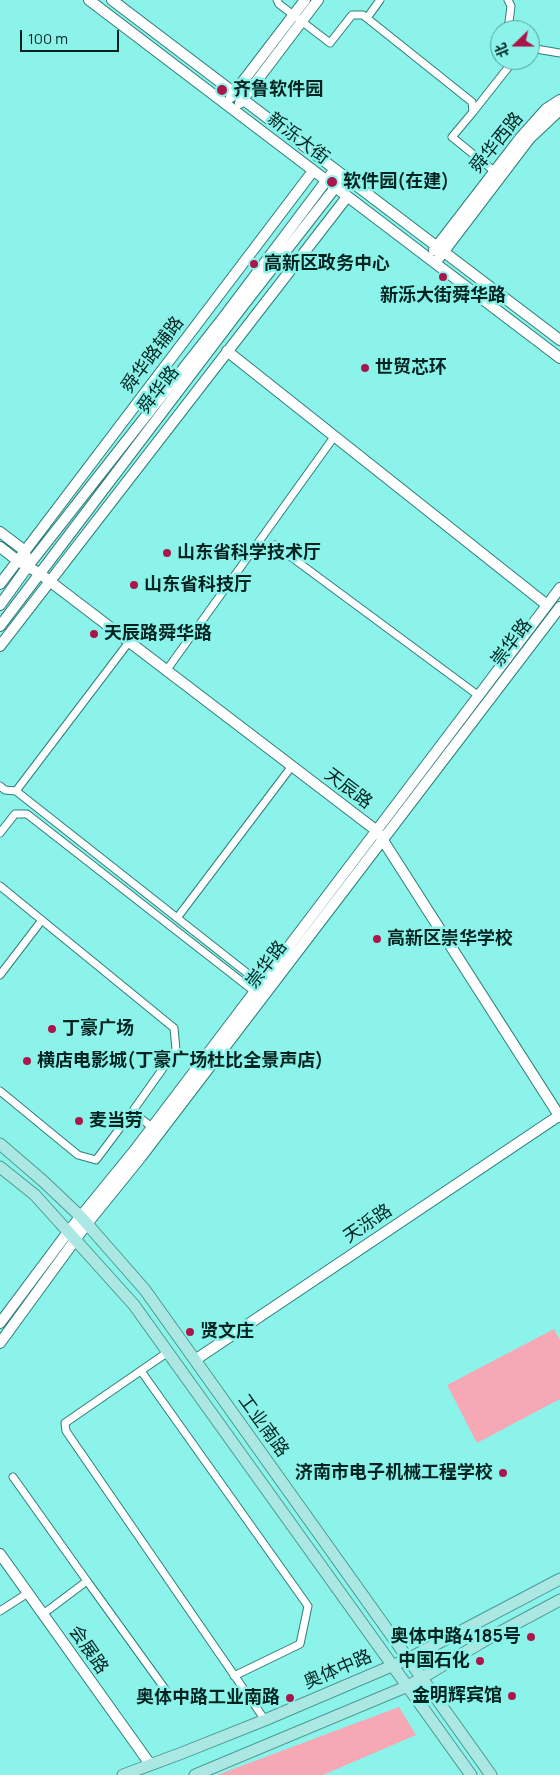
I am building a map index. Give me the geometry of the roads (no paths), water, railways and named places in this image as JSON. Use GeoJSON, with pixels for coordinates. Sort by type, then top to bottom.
{"type":"FeatureCollection","features":[{"type":"Feature","properties":{"kind":"main road","name":"新泺大街"},"geometry":{"type":"LineString","coordinates":[[89,0],[560,358]]}},
{"type":"Feature","properties":{"kind":"main road","name":"新泺大街"},"geometry":{"type":"LineString","coordinates":[[112,0],[560,340]]}},
{"type":"Feature","properties":{"kind":"main road"},"geometry":{"type":"LineString","coordinates":[[234,111],[298,18],[305,0]]}},
{"type":"Feature","properties":{"kind":"main road"},"geometry":{"type":"LineString","coordinates":[[226,104],[234,92],[298,18],[318,0]]}},
{"type":"Feature","properties":{"kind":"main road","name":"舜华西路"},"geometry":{"type":"LineString","coordinates":[[432,261],[494,171],[520,137],[546,109],[560,100]]}},
{"type":"Feature","properties":{"kind":"main road","name":"舜华西路"},"geometry":{"type":"LineString","coordinates":[[440,249],[530,138],[560,110]]}},
{"type":"Feature","properties":{"kind":"main road","name":"舜华路"},"geometry":{"type":"LineString","coordinates":[[0,605],[28,566],[223,318],[335,169]]}},
{"type":"Feature","properties":{"kind":"main road","name":"舜华路辅路"},"geometry":{"type":"LineString","coordinates":[[0,584],[313,171]]}},
{"type":"Feature","properties":{"kind":"main road","name":"舜华路"},"geometry":{"type":"LineString","coordinates":[[0,626],[345,175]]}},
{"type":"Feature","properties":{"kind":"main road"},"geometry":{"type":"LineString","coordinates":[[0,646],[347,196]]}},
{"type":"Feature","properties":{"kind":"main road"},"geometry":{"type":"LineString","coordinates":[[227,351],[547,605]]}},
{"type":"Feature","properties":{"kind":"main road","name":"天辰路"},"geometry":{"type":"LineString","coordinates":[[0,532],[28,566],[292,766],[380,836],[560,1116]]}},
{"type":"Feature","properties":{"kind":"main road","name":"天辰路"},"geometry":{"type":"LineString","coordinates":[[0,547],[20,557]]}},
{"type":"Feature","properties":{"kind":"main road","name":"崇华路"},"geometry":{"type":"LineString","coordinates":[[0,1323],[71,1236],[141,1157],[380,836],[478,696],[560,588]]}},
{"type":"Feature","properties":{"kind":"main road","name":"崇华路"},"geometry":{"type":"LineString","coordinates":[[84,1221],[152,1127],[258,988],[560,607]]}},
{"type":"Feature","properties":{"kind":"main road","name":"天泺路"},"geometry":{"type":"LineString","coordinates":[[194,1360],[560,1116]]}},
{"type":"Feature","properties":{"kind":"main road","name":"工业南路"},"geometry":{"type":"LineString","coordinates":[[0,1144],[43,1181],[84,1221],[145,1290],[491,1775]]}},
{"type":"Feature","properties":{"kind":"main road","name":"工业南路"},"geometry":{"type":"LineString","coordinates":[[0,1166],[35,1195],[134,1305],[471,1775]]}},
{"type":"Feature","properties":{"kind":"main road","name":"崇华路"},"geometry":{"type":"LineString","coordinates":[[0,1343],[71,1236]]}},
{"type":"Feature","properties":{"kind":"main road","name":"会展路"},"geometry":{"type":"LineString","coordinates":[[0,1554],[150,1764]]}},
{"type":"Feature","properties":{"kind":"main road","name":"奥体中路"},"geometry":{"type":"LineString","coordinates":[[123,1775],[182,1754],[393,1665],[560,1578]]}},
{"type":"Feature","properties":{"kind":"main road"},"geometry":{"type":"LineString","coordinates":[[195,1775],[408,1686],[489,1638],[560,1600]]}},
{"type":"Feature","properties":{"kind":"street"},"geometry":{"type":"LineString","coordinates":[[277,0],[330,42],[352,15],[362,15],[472,102],[473,112]]}},
{"type":"Feature","properties":{"kind":"street"},"geometry":{"type":"LineString","coordinates":[[366,18],[380,0]]}},
{"type":"Feature","properties":{"kind":"street"},"geometry":{"type":"LineString","coordinates":[[508,0],[511,6],[509,20]]}},
{"type":"Feature","properties":{"kind":"street"},"geometry":{"type":"LineString","coordinates":[[540,50],[560,53]]}},
{"type":"Feature","properties":{"kind":"street"},"geometry":{"type":"LineString","coordinates":[[494,171],[452,137],[506,70]]}},
{"type":"Feature","properties":{"kind":"street"},"geometry":{"type":"LineString","coordinates":[[166,671],[334,436]]}},
{"type":"Feature","properties":{"kind":"street"},"geometry":{"type":"LineString","coordinates":[[275,545],[478,696]]}},
{"type":"Feature","properties":{"kind":"street"},"geometry":{"type":"LineString","coordinates":[[16,791],[129,642]]}},
{"type":"Feature","properties":{"kind":"street"},"geometry":{"type":"LineString","coordinates":[[177,918],[292,766]]}},
{"type":"Feature","properties":{"kind":"street"},"geometry":{"type":"LineString","coordinates":[[0,786],[5,790],[16,791],[177,918],[258,988]]}},
{"type":"Feature","properties":{"kind":"street"},"geometry":{"type":"LineString","coordinates":[[0,833],[15,814],[27,814],[258,988]]}},
{"type":"Feature","properties":{"kind":"street"},"geometry":{"type":"LineString","coordinates":[[0,886],[174,1028],[176,1050],[96,1160],[78,1154],[0,1091]]}},
{"type":"Feature","properties":{"kind":"street"},"geometry":{"type":"LineString","coordinates":[[0,975],[42,920]]}},
{"type":"Feature","properties":{"kind":"street"},"geometry":{"type":"LineString","coordinates":[[132,1112],[152,1127]]}},
{"type":"Feature","properties":{"kind":"street"},"geometry":{"type":"LineString","coordinates":[[168,1352],[65,1423],[66,1431],[265,1720]]}},
{"type":"Feature","properties":{"kind":"street"},"geometry":{"type":"LineString","coordinates":[[141,1371],[308,1606],[300,1644],[234,1676]]}},
{"type":"Feature","properties":{"kind":"street"},"geometry":{"type":"LineString","coordinates":[[13,1477],[165,1689]]}},
{"type":"Feature","properties":{"kind":"street"},"geometry":{"type":"LineString","coordinates":[[43,1614],[87,1581]]}},
{"type":"Feature","properties":{"kind":"street"},"geometry":{"type":"LineString","coordinates":[[0,1611],[28,1593]]}},
{"type":"Feature","properties":{"kind":"place","name":"齐鲁软件园"},"geometry":{"type":"Point","coordinates":[222,90]}},
{"type":"Feature","properties":{"kind":"place","name":"软件园(在建)"},"geometry":{"type":"Point","coordinates":[332,182]}},
{"type":"Feature","properties":{"kind":"place","name":"高新区政务中心"},"geometry":{"type":"Point","coordinates":[254,264]}},
{"type":"Feature","properties":{"kind":"place","name":"新泺大街舜华路"},"geometry":{"type":"Point","coordinates":[443,277]}},
{"type":"Feature","properties":{"kind":"place","name":"世贸芯环"},"geometry":{"type":"Point","coordinates":[365,368]}},
{"type":"Feature","properties":{"kind":"place","name":"山东省科学技术厅"},"geometry":{"type":"Point","coordinates":[167,553]}},
{"type":"Feature","properties":{"kind":"place","name":"山东省科技厅"},"geometry":{"type":"Point","coordinates":[134,585]}},
{"type":"Feature","properties":{"kind":"place","name":"天辰路舜华路"},"geometry":{"type":"Point","coordinates":[94,634]}},
{"type":"Feature","properties":{"kind":"place","name":"高新区崇华学校"},"geometry":{"type":"Point","coordinates":[377,939]}},
{"type":"Feature","properties":{"kind":"place","name":"丁豪广场"},"geometry":{"type":"Point","coordinates":[52,1029]}},
{"type":"Feature","properties":{"kind":"place","name":"横店电影城(丁豪广场杜比全景声店)"},"geometry":{"type":"Point","coordinates":[27,1061]}},
{"type":"Feature","properties":{"kind":"place","name":"麦当劳"},"geometry":{"type":"Point","coordinates":[79,1121]}},
{"type":"Feature","properties":{"kind":"place","name":"贤文庄"},"geometry":{"type":"Point","coordinates":[190,1332]}},
{"type":"Feature","properties":{"kind":"place","name":"济南市电子机械工程学校"},"geometry":{"type":"Point","coordinates":[503,1473]}},
{"type":"Feature","properties":{"kind":"place","name":"奥体中路4185号"},"geometry":{"type":"Point","coordinates":[531,1637]}},
{"type":"Feature","properties":{"kind":"place","name":"中国石化"},"geometry":{"type":"Point","coordinates":[480,1661]}},
{"type":"Feature","properties":{"kind":"place","name":"金明辉宾馆"},"geometry":{"type":"Point","coordinates":[512,1696]}},
{"type":"Feature","properties":{"kind":"place","name":"奥体中路工业南路"},"geometry":{"type":"Point","coordinates":[290,1698]}}]}
